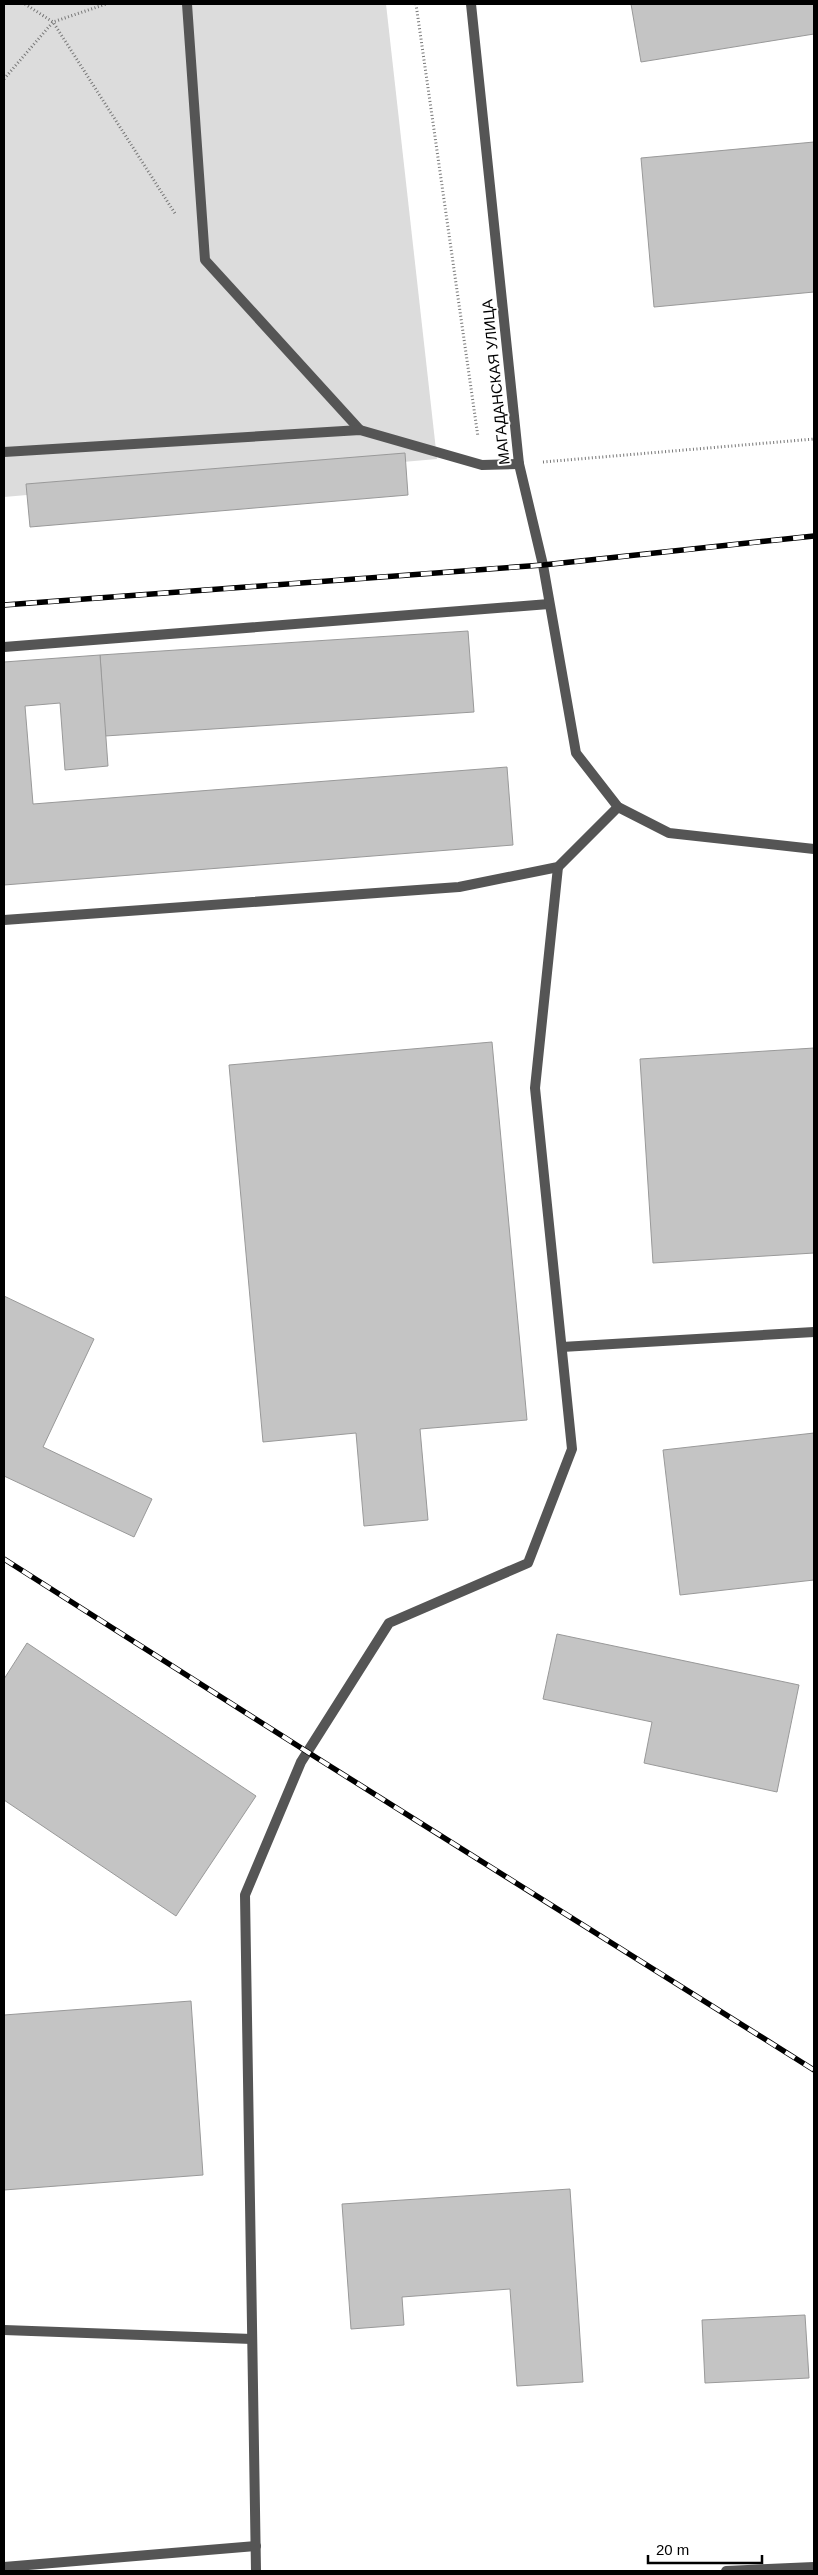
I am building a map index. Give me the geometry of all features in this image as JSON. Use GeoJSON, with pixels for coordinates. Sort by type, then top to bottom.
{"type":"FeatureCollection","features":[{"type":"Feature","properties":{"kind":"street"},"geometry":{"type":"LineString","coordinates":[[187,4],[205,260],[360,430]]}},
{"type":"Feature","properties":{"kind":"street","name":"МАГАДАНСКАЯ УЛИЦА"},"geometry":{"type":"LineString","coordinates":[[471,4],[519,464],[543,564],[576,753],[618,807]]}},
{"type":"Feature","properties":{"kind":"street"},"geometry":{"type":"LineString","coordinates":[[4,452],[360,430],[482,465],[519,464]]}},
{"type":"Feature","properties":{"kind":"street"},"geometry":{"type":"LineString","coordinates":[[4,647],[549,604]]}},
{"type":"Feature","properties":{"kind":"street"},"geometry":{"type":"LineString","coordinates":[[4,920],[459,887],[558,867],[618,807],[669,833],[814,849]]}},
{"type":"Feature","properties":{"kind":"street"},"geometry":{"type":"LineString","coordinates":[[256,2571],[245,1895],[301,1762],[389,1623],[528,1563],[572,1449],[535,1088],[558,867]]}},
{"type":"Feature","properties":{"kind":"street"},"geometry":{"type":"LineString","coordinates":[[562,1347],[814,1332]]}},
{"type":"Feature","properties":{"kind":"street"},"geometry":{"type":"LineString","coordinates":[[4,2330],[252,2339]]}},
{"type":"Feature","properties":{"kind":"street"},"geometry":{"type":"LineString","coordinates":[[4,2567],[256,2546]]}},
{"type":"Feature","properties":{"kind":"street"},"geometry":{"type":"LineString","coordinates":[[726,2571],[814,2567]]}},
{"type":"Feature","properties":{"kind":"path"},"geometry":{"type":"LineString","coordinates":[[25,4],[52,22],[178,219]]}},
{"type":"Feature","properties":{"kind":"path"},"geometry":{"type":"LineString","coordinates":[[4,79],[52,22],[106,4]]}},
{"type":"Feature","properties":{"kind":"path"},"geometry":{"type":"LineString","coordinates":[[416,4],[482,465]]}},
{"type":"Feature","properties":{"kind":"path"},"geometry":{"type":"LineString","coordinates":[[519,464],[814,439]]}},
{"type":"Feature","properties":{"kind":"shaded area"},"geometry":{"type":"Polygon","coordinates":[[[4,4],[386,4],[437,459],[4,497],[4,4]]]}},
{"type":"Feature","properties":{"kind":"building"},"geometry":{"type":"Polygon","coordinates":[[[631,4],[814,4],[814,34],[641,62],[631,4]]]}},
{"type":"Feature","properties":{"kind":"building"},"geometry":{"type":"Polygon","coordinates":[[[814,142],[814,292],[654,307],[641,158],[814,142]]]}},
{"type":"Feature","properties":{"kind":"building"},"geometry":{"type":"Polygon","coordinates":[[[405,453],[408,495],[30,527],[26,484],[405,453]]]}},
{"type":"Feature","properties":{"kind":"building"},"geometry":{"type":"Polygon","coordinates":[[[468,631],[474,712],[105,736],[100,655],[468,631]]]}},
{"type":"Feature","properties":{"kind":"building"},"geometry":{"type":"Polygon","coordinates":[[[100,655],[108,766],[65,770],[60,703],[25,706],[33,804],[507,767],[513,845],[4,885],[4,662],[100,655]]]}},
{"type":"Feature","properties":{"kind":"building"},"geometry":{"type":"Polygon","coordinates":[[[492,1042],[527,1420],[420,1429],[428,1520],[364,1526],[356,1433],[263,1442],[229,1065],[492,1042]]]}},
{"type":"Feature","properties":{"kind":"building"},"geometry":{"type":"Polygon","coordinates":[[[814,1048],[814,1253],[653,1263],[640,1059],[814,1048]]]}},
{"type":"Feature","properties":{"kind":"building"},"geometry":{"type":"Polygon","coordinates":[[[4,1296],[94,1339],[43,1447],[152,1499],[134,1537],[4,1476],[4,1296]]]}},
{"type":"Feature","properties":{"kind":"building"},"geometry":{"type":"Polygon","coordinates":[[[814,1433],[814,1580],[680,1595],[663,1450],[814,1433]]]}},
{"type":"Feature","properties":{"kind":"building"},"geometry":{"type":"Polygon","coordinates":[[[557,1634],[799,1685],[777,1792],[644,1763],[652,1722],[543,1699],[557,1634]]]}},
{"type":"Feature","properties":{"kind":"building"},"geometry":{"type":"Polygon","coordinates":[[[27,1643],[256,1796],[176,1916],[4,1800],[4,1679],[27,1643]]]}},
{"type":"Feature","properties":{"kind":"building"},"geometry":{"type":"Polygon","coordinates":[[[191,2001],[203,2175],[4,2190],[4,2015],[191,2001]]]}},
{"type":"Feature","properties":{"kind":"building"},"geometry":{"type":"Polygon","coordinates":[[[570,2189],[583,2382],[517,2386],[510,2289],[402,2297],[404,2325],[351,2329],[342,2204],[570,2189]]]}},
{"type":"Feature","properties":{"kind":"building"},"geometry":{"type":"Polygon","coordinates":[[[805,2315],[809,2378],[705,2383],[702,2320],[805,2315]]]}},
{"type":"Feature","properties":{"kind":"railway"},"geometry":{"type":"LineString","coordinates":[[4,605],[543,565],[814,536]]}},
{"type":"Feature","properties":{"kind":"railway"},"geometry":{"type":"LineString","coordinates":[[4,1559],[814,2070]]}}]}
